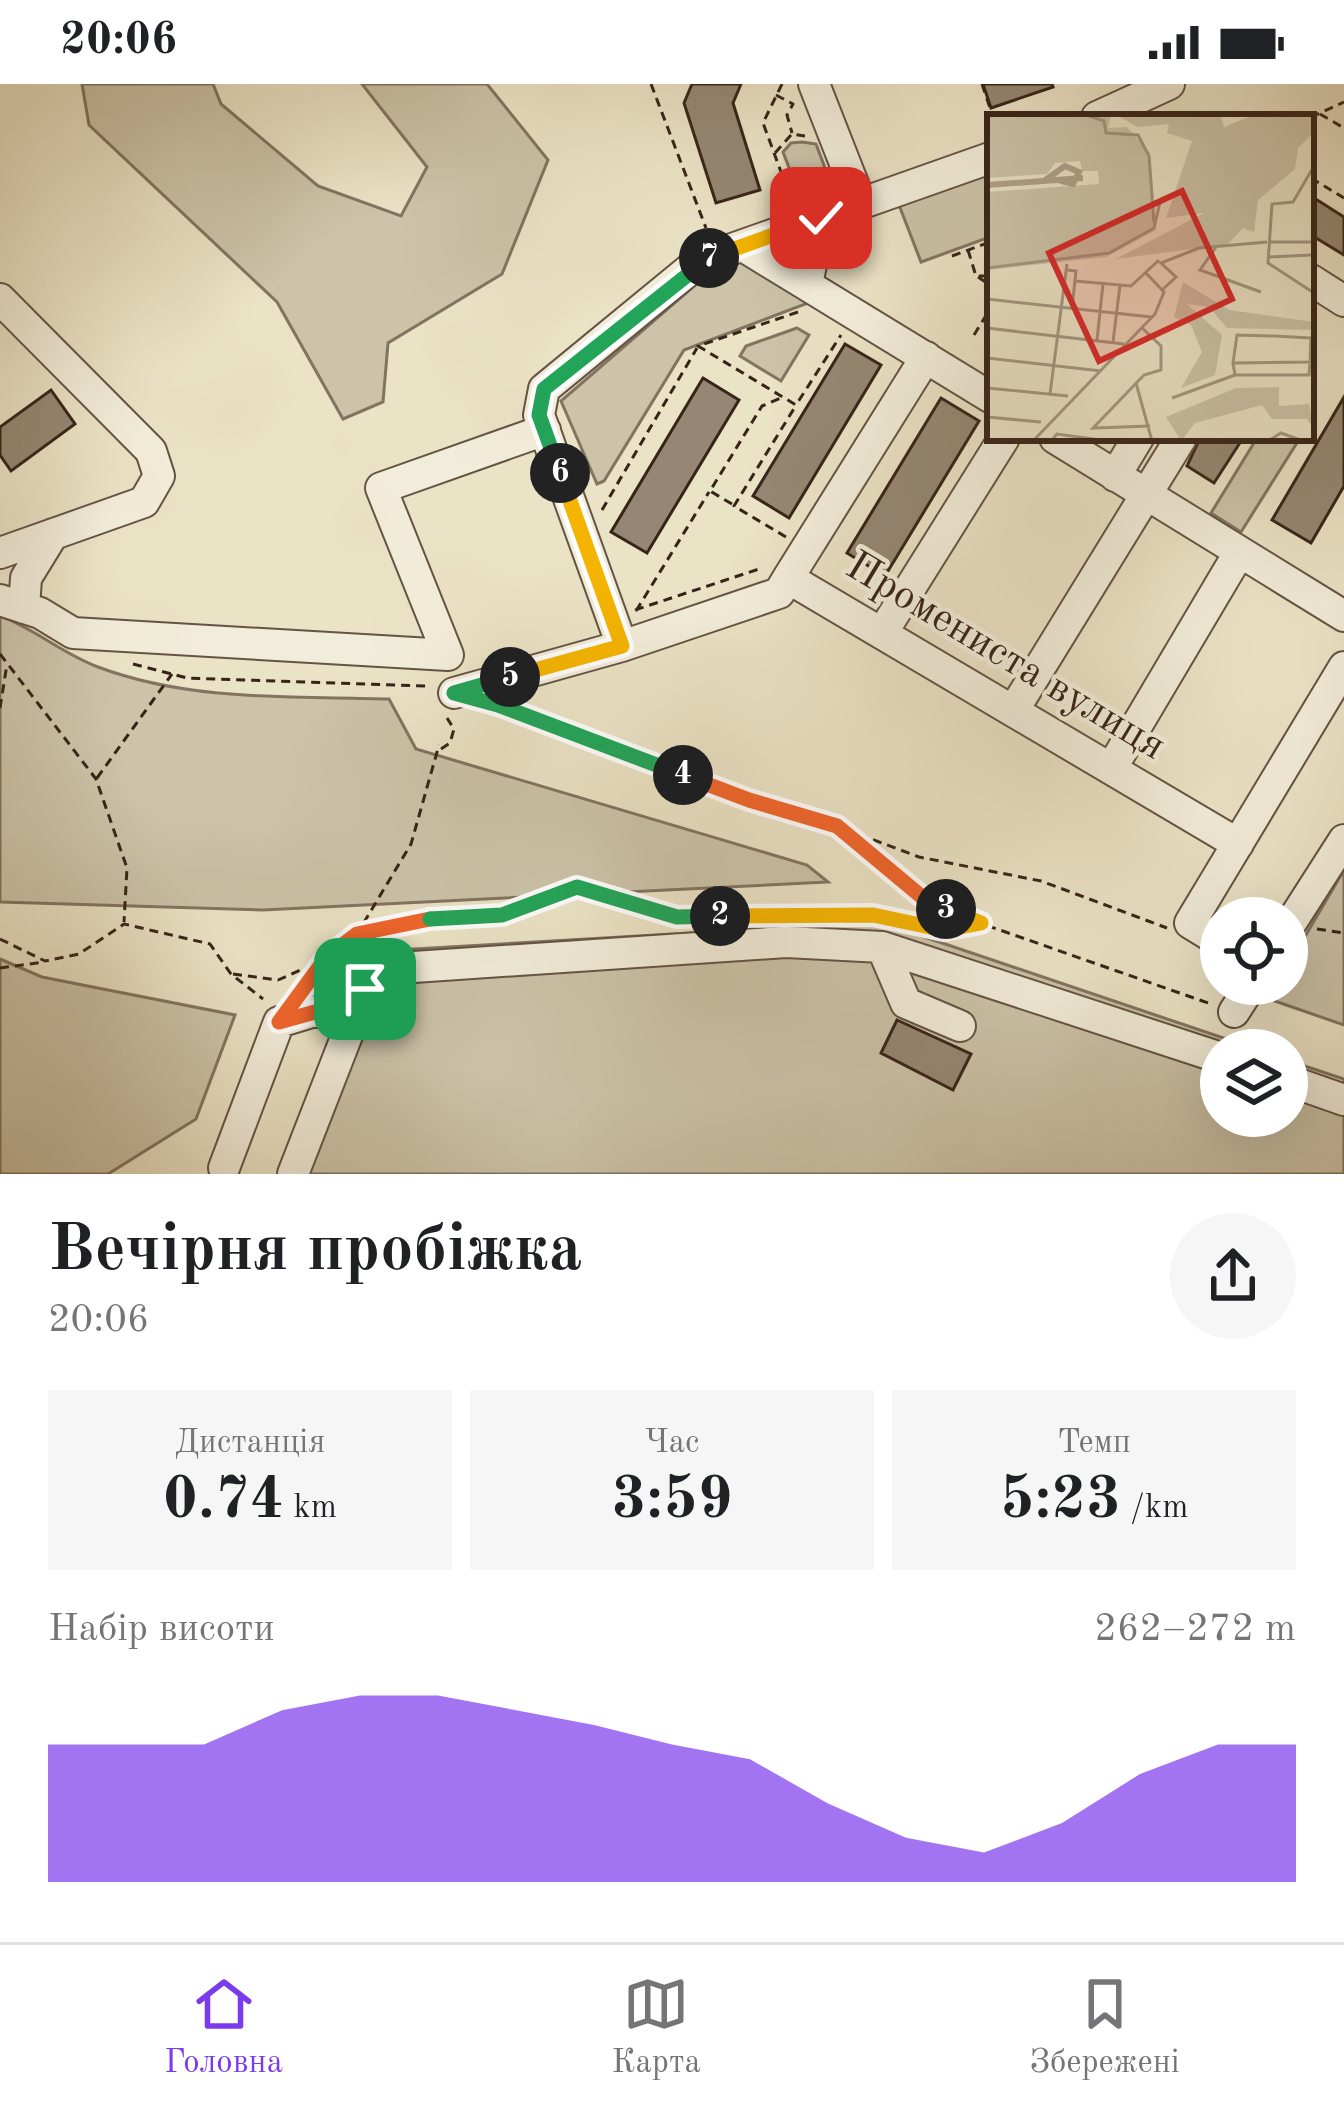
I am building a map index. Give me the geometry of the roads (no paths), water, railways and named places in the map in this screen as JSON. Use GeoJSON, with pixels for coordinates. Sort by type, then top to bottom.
{"type":"FeatureCollection","features":[{"type":"Feature","properties":{"kind":"street"},"geometry":{"type":"LineString","coordinates":[[814,84],[861,204]]}},
{"type":"Feature","properties":{"kind":"street"},"geometry":{"type":"LineString","coordinates":[[1104,114],[1169,84]]}},
{"type":"Feature","properties":{"kind":"street"},"geometry":{"type":"LineString","coordinates":[[622,646],[545,430],[539,403],[544,389],[701,260],[987,159]]}},
{"type":"Feature","properties":{"kind":"street"},"geometry":{"type":"LineString","coordinates":[[809,296],[821,218]]}},
{"type":"Feature","properties":{"kind":"street"},"geometry":{"type":"LineString","coordinates":[[743,246],[809,296],[926,357],[987,395]]}},
{"type":"Feature","properties":{"kind":"street"},"geometry":{"type":"LineString","coordinates":[[1314,282],[1344,301]]}},
{"type":"Feature","properties":{"kind":"street"},"geometry":{"type":"LineString","coordinates":[[0,299],[151,451],[159,476],[144,502],[0,553]]}},
{"type":"Feature","properties":{"kind":"street"},"geometry":{"type":"LineString","coordinates":[[780,565],[926,357]]}},
{"type":"Feature","properties":{"kind":"street"},"geometry":{"type":"LineString","coordinates":[[53,534],[12,604],[73,633],[448,655],[381,488],[545,430]]}},
{"type":"Feature","properties":{"kind":"street"},"geometry":{"type":"LineString","coordinates":[[882,633],[1002,441]]}},
{"type":"Feature","properties":{"kind":"street"},"geometry":{"type":"LineString","coordinates":[[1060,441],[1344,616]]}},
{"type":"Feature","properties":{"kind":"street"},"geometry":{"type":"LineString","coordinates":[[1115,476],[1136,441]]}},
{"type":"Feature","properties":{"kind":"street"},"geometry":{"type":"LineString","coordinates":[[1013,711],[1179,441]]}},
{"type":"Feature","properties":{"kind":"street"},"geometry":{"type":"LineString","coordinates":[[1111,769],[1239,553]]}},
{"type":"Feature","properties":{"kind":"street","name":"Промениста вулиця"},"geometry":{"type":"LineString","coordinates":[[780,565],[882,633],[1238,844]]}},
{"type":"Feature","properties":{"kind":"street","name":"Промениста вулиця"},"geometry":{"type":"LineString","coordinates":[[450,705],[779,593],[780,565]]}},
{"type":"Feature","properties":{"kind":"street"},"geometry":{"type":"LineString","coordinates":[[1206,897],[1344,667]]}},
{"type":"Feature","properties":{"kind":"street"},"geometry":{"type":"LineString","coordinates":[[1307,897],[1344,840]]}},
{"type":"Feature","properties":{"kind":"street"},"geometry":{"type":"LineString","coordinates":[[1200,907],[1190,923],[1200,929]]}},
{"type":"Feature","properties":{"kind":"street"},"geometry":{"type":"LineString","coordinates":[[293,1174],[365,989],[377,975],[414,967],[786,942],[882,947],[1200,1051]]}},
{"type":"Feature","properties":{"kind":"street"},"geometry":{"type":"LineString","coordinates":[[882,947],[906,1003],[960,1026]]}},
{"type":"Feature","properties":{"kind":"street"},"geometry":{"type":"LineString","coordinates":[[1234,1012],[1238,1005]]}},
{"type":"Feature","properties":{"kind":"street"},"geometry":{"type":"LineString","coordinates":[[224,1168],[279,1022],[315,1012],[353,1018]]}},
{"type":"Feature","properties":{"kind":"street"},"geometry":{"type":"LineString","coordinates":[[1308,1087],[1344,1100]]}}]}
